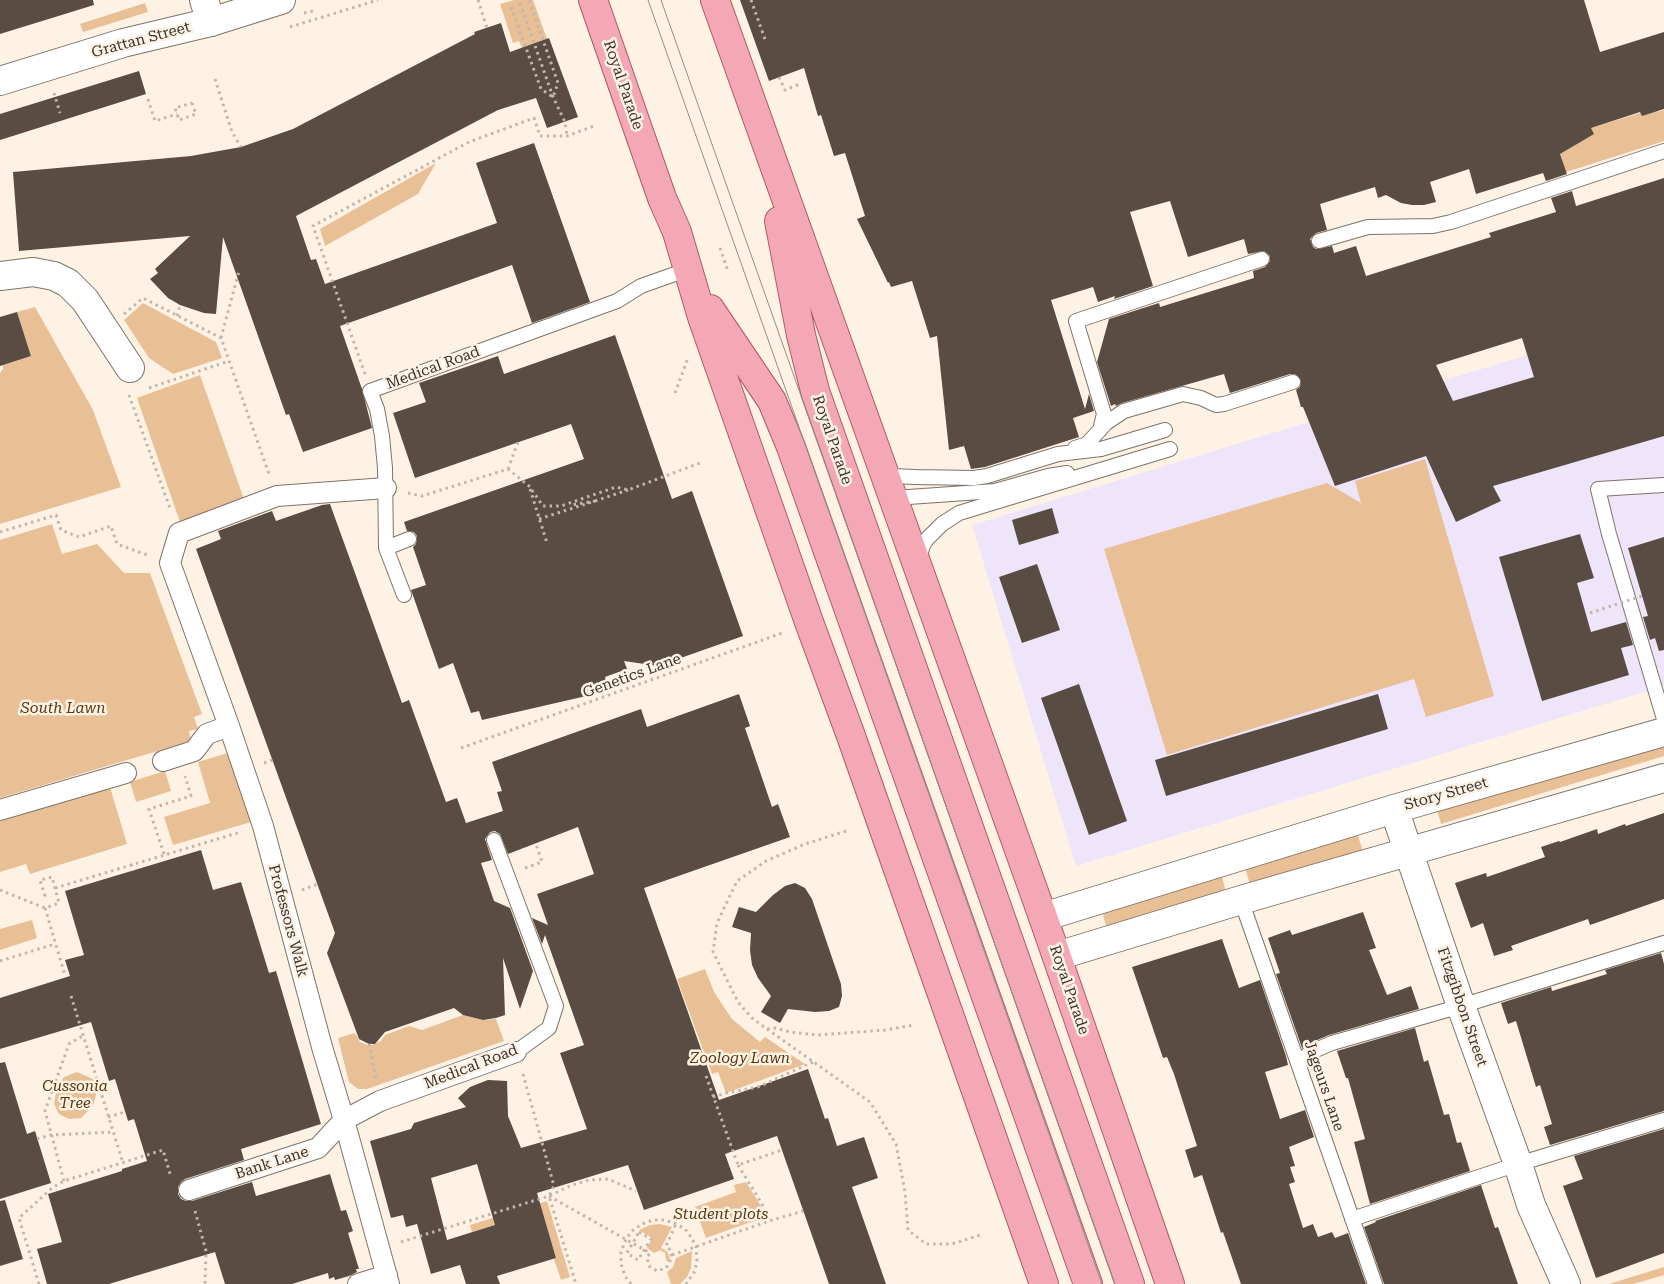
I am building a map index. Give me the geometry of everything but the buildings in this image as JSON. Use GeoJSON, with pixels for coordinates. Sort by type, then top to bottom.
{"type":"FeatureCollection","features":[{"type":"Feature","properties":{"kind":"main road","name":"Royal Parade"},"geometry":{"type":"LineString","coordinates":[[593,0],[662,198],[677,232],[702,317],[948,1008],[1044,1284]]}},
{"type":"Feature","properties":{"kind":"main road","name":"Royal Parade"},"geometry":{"type":"LineString","coordinates":[[715,0],[797,232],[886,472],[1056,953],[1170,1284]]}},
{"type":"Feature","properties":{"kind":"main road","name":"Royal Parade"},"geometry":{"type":"LineString","coordinates":[[773,162],[779,219],[801,335],[815,392],[1130,1284]]}},
{"type":"Feature","properties":{"kind":"main road","name":"Royal Parade"},"geometry":{"type":"LineString","coordinates":[[691,276],[772,402],[791,447],[1088,1284]]}},
{"type":"Feature","properties":{"kind":"main road"},"geometry":{"type":"LineString","coordinates":[[812,504],[894,498]]}},
{"type":"Feature","properties":{"kind":"main road"},"geometry":{"type":"LineString","coordinates":[[927,709],[965,698]]}},
{"type":"Feature","properties":{"kind":"main road"},"geometry":{"type":"LineString","coordinates":[[851,736],[889,723]]}},
{"type":"Feature","properties":{"kind":"main road"},"geometry":{"type":"LineString","coordinates":[[918,925],[956,912]]}},
{"type":"Feature","properties":{"kind":"main road"},"geometry":{"type":"LineString","coordinates":[[967,943],[1043,917]]}},
{"type":"Feature","properties":{"kind":"main road"},"geometry":{"type":"LineString","coordinates":[[948,1008],[1017,962],[1056,953]]}},
{"type":"Feature","properties":{"kind":"street","name":"Grattan Street"},"geometry":{"type":"LineString","coordinates":[[0,82],[123,43],[208,11],[281,0]]}},
{"type":"Feature","properties":{"kind":"street"},"geometry":{"type":"LineString","coordinates":[[0,276],[33,272],[54,276],[68,283],[85,300],[134,380]]}},
{"type":"Feature","properties":{"kind":"street"},"geometry":{"type":"LineString","coordinates":[[170,563],[179,533],[277,496],[386,488]]}},
{"type":"Feature","properties":{"kind":"street","name":"Professors Walk"},"geometry":{"type":"LineString","coordinates":[[170,563],[263,826],[322,1047],[388,1280]]}},
{"type":"Feature","properties":{"kind":"street"},"geometry":{"type":"LineString","coordinates":[[163,761],[194,751],[207,734],[229,726]]}},
{"type":"Feature","properties":{"kind":"street","name":"Story Street"},"geometry":{"type":"LineString","coordinates":[[1043,917],[1394,809],[1664,732]]}},
{"type":"Feature","properties":{"kind":"street"},"geometry":{"type":"LineString","coordinates":[[0,810],[126,773]]}},
{"type":"Feature","properties":{"kind":"street"},"geometry":{"type":"LineString","coordinates":[[1056,953],[1664,778]]}},
{"type":"Feature","properties":{"kind":"street","name":"Fitzgibbon Street"},"geometry":{"type":"LineString","coordinates":[[1394,809],[1531,1205],[1566,1284]]}},
{"type":"Feature","properties":{"kind":"street"},"geometry":{"type":"LineString","coordinates":[[1229,860],[1241,900]]}},
{"type":"Feature","properties":{"kind":"street","name":"Medical Road"},"geometry":{"type":"LineString","coordinates":[[344,1120],[380,1102],[516,1052]]}},
{"type":"Feature","properties":{"kind":"street","name":"Bank Lane"},"geometry":{"type":"LineString","coordinates":[[189,1190],[318,1148],[344,1120]]}},
{"type":"Feature","properties":{"kind":"street","name":"Fitzgibbon Street"},"geometry":{"type":"LineString","coordinates":[[1531,1205],[1545,1284]]}},
{"type":"Feature","properties":{"kind":"street"},"geometry":{"type":"LineString","coordinates":[[358,1284],[388,1280]]}},
{"type":"Feature","properties":{"kind":"lane"},"geometry":{"type":"LineString","coordinates":[[1319,241],[1368,227],[1433,226],[1451,222],[1664,151]]}},
{"type":"Feature","properties":{"kind":"lane"},"geometry":{"type":"LineString","coordinates":[[1100,430],[1104,414],[1076,321],[1262,259]]}},
{"type":"Feature","properties":{"kind":"lane","name":"Medical Road"},"geometry":{"type":"LineString","coordinates":[[404,595],[386,548],[386,488],[382,436],[377,409],[370,391],[617,301],[641,286],[691,276]]}},
{"type":"Feature","properties":{"kind":"lane"},"geometry":{"type":"LineString","coordinates":[[886,472],[896,476],[974,478],[1005,471],[1087,444],[1112,418],[1124,411],[1183,394],[1202,398],[1216,405],[1224,404],[1293,382]]}},
{"type":"Feature","properties":{"kind":"lane"},"geometry":{"type":"LineString","coordinates":[[1058,454],[1101,449],[1165,430]]}},
{"type":"Feature","properties":{"kind":"lane"},"geometry":{"type":"LineString","coordinates":[[918,566],[920,551],[927,539],[953,516],[1170,449]]}},
{"type":"Feature","properties":{"kind":"lane"},"geometry":{"type":"LineString","coordinates":[[894,498],[995,491],[1048,476],[1115,466]]}},
{"type":"Feature","properties":{"kind":"lane"},"geometry":{"type":"LineString","coordinates":[[1664,485],[1598,489],[1609,534],[1664,719]]}},
{"type":"Feature","properties":{"kind":"lane"},"geometry":{"type":"LineString","coordinates":[[386,548],[409,539]]}},
{"type":"Feature","properties":{"kind":"lane","name":"Medical Road"},"geometry":{"type":"LineString","coordinates":[[494,840],[556,1006],[549,1028],[516,1052]]}},
{"type":"Feature","properties":{"kind":"lane","name":"Jageurs Lane"},"geometry":{"type":"LineString","coordinates":[[1241,900],[1375,1284]]}},
{"type":"Feature","properties":{"kind":"lane"},"geometry":{"type":"LineString","coordinates":[[1298,1062],[1311,1052],[1332,1043],[1664,944]]}},
{"type":"Feature","properties":{"kind":"lane"},"geometry":{"type":"LineString","coordinates":[[1352,1219],[1518,1164],[1664,1120]]}},
{"type":"Feature","properties":{"kind":"path"},"geometry":{"type":"LineString","coordinates":[[478,0],[487,28]]}},
{"type":"Feature","properties":{"kind":"path"},"geometry":{"type":"LineString","coordinates":[[529,0],[558,83],[553,97]]}},
{"type":"Feature","properties":{"kind":"path"},"geometry":{"type":"LineString","coordinates":[[751,0],[766,42]]}},
{"type":"Feature","properties":{"kind":"path"},"geometry":{"type":"LineString","coordinates":[[520,3],[553,97],[565,122],[567,136]]}},
{"type":"Feature","properties":{"kind":"path"},"geometry":{"type":"LineString","coordinates":[[511,7],[541,89],[553,97]]}},
{"type":"Feature","properties":{"kind":"path"},"geometry":{"type":"LineString","coordinates":[[780,77],[785,90],[800,84]]}},
{"type":"Feature","properties":{"kind":"path"},"geometry":{"type":"LineString","coordinates":[[216,79],[232,132],[241,147]]}},
{"type":"Feature","properties":{"kind":"path"},"geometry":{"type":"LineString","coordinates":[[148,100],[155,121],[177,114]]}},
{"type":"Feature","properties":{"kind":"path"},"geometry":{"type":"LineString","coordinates":[[192,103],[196,114],[179,120],[177,114],[175,108],[192,103]]}},
{"type":"Feature","properties":{"kind":"path"},"geometry":{"type":"LineString","coordinates":[[370,391],[313,226],[468,142],[534,118],[540,136],[567,136],[594,126]]}},
{"type":"Feature","properties":{"kind":"path"},"geometry":{"type":"LineString","coordinates":[[720,248],[728,271]]}},
{"type":"Feature","properties":{"kind":"path"},"geometry":{"type":"LineString","coordinates":[[239,271],[221,338],[277,496]]}},
{"type":"Feature","properties":{"kind":"path"},"geometry":{"type":"LineString","coordinates":[[104,329],[144,298],[221,338]]}},
{"type":"Feature","properties":{"kind":"path"},"geometry":{"type":"LineString","coordinates":[[177,316],[180,305]]}},
{"type":"Feature","properties":{"kind":"path"},"geometry":{"type":"LineString","coordinates":[[147,388],[228,361]]}},
{"type":"Feature","properties":{"kind":"path"},"geometry":{"type":"LineString","coordinates":[[134,380],[129,394],[179,533]]}},
{"type":"Feature","properties":{"kind":"path"},"geometry":{"type":"LineString","coordinates":[[508,469],[518,442]]}},
{"type":"Feature","properties":{"kind":"path"},"geometry":{"type":"LineString","coordinates":[[539,520],[628,490],[700,462]]}},
{"type":"Feature","properties":{"kind":"path"},"geometry":{"type":"LineString","coordinates":[[386,488],[422,496],[508,469]]}},
{"type":"Feature","properties":{"kind":"path"},"geometry":{"type":"LineString","coordinates":[[508,469],[529,486],[543,506],[561,506],[595,501]]}},
{"type":"Feature","properties":{"kind":"path"},"geometry":{"type":"LineString","coordinates":[[529,486],[547,543]]}},
{"type":"Feature","properties":{"kind":"path"},"geometry":{"type":"LineString","coordinates":[[561,506],[616,487],[628,490]]}},
{"type":"Feature","properties":{"kind":"path"},"geometry":{"type":"LineString","coordinates":[[0,532],[56,515],[61,530]]}},
{"type":"Feature","properties":{"kind":"path"},"geometry":{"type":"LineString","coordinates":[[54,532],[61,530],[79,537],[111,526],[117,544],[170,563]]}},
{"type":"Feature","properties":{"kind":"path"},"geometry":{"type":"LineString","coordinates":[[1590,613],[1642,596]]}},
{"type":"Feature","properties":{"kind":"path","name":"Genetics Lane"},"geometry":{"type":"LineString","coordinates":[[461,748],[740,649],[809,622]]}},
{"type":"Feature","properties":{"kind":"path"},"geometry":{"type":"LineString","coordinates":[[164,854],[150,808],[190,796],[185,777]]}},
{"type":"Feature","properties":{"kind":"path"},"geometry":{"type":"LineString","coordinates":[[55,888],[263,826]]}},
{"type":"Feature","properties":{"kind":"path"},"geometry":{"type":"LineString","coordinates":[[846,831],[805,844],[766,861],[737,881],[717,923],[713,952],[738,1002],[752,1018],[870,1102],[896,1144],[905,1192],[908,1230],[926,1244],[952,1244],[983,1234]]}},
{"type":"Feature","properties":{"kind":"path"},"geometry":{"type":"LineString","coordinates":[[507,875],[542,862],[536,844]]}},
{"type":"Feature","properties":{"kind":"path"},"geometry":{"type":"LineString","coordinates":[[131,864],[133,870]]}},
{"type":"Feature","properties":{"kind":"path"},"geometry":{"type":"LineString","coordinates":[[0,890],[45,908],[59,904],[52,877],[40,880],[45,896],[42,897]]}},
{"type":"Feature","properties":{"kind":"path"},"geometry":{"type":"LineString","coordinates":[[45,908],[65,976]]}},
{"type":"Feature","properties":{"kind":"path"},"geometry":{"type":"LineString","coordinates":[[0,961],[55,944]]}},
{"type":"Feature","properties":{"kind":"path"},"geometry":{"type":"LineString","coordinates":[[71,996],[122,1163]]}},
{"type":"Feature","properties":{"kind":"path"},"geometry":{"type":"LineString","coordinates":[[767,1028],[818,1035],[885,1030],[914,1025]]}},
{"type":"Feature","properties":{"kind":"path"},"geometry":{"type":"LineString","coordinates":[[64,1181],[45,1111],[69,1044],[84,1035]]}},
{"type":"Feature","properties":{"kind":"path"},"geometry":{"type":"LineString","coordinates":[[369,1044],[380,1102]]}},
{"type":"Feature","properties":{"kind":"path"},"geometry":{"type":"LineString","coordinates":[[516,1052],[554,1186],[549,1196],[576,1284]]}},
{"type":"Feature","properties":{"kind":"path"},"geometry":{"type":"LineString","coordinates":[[714,1097],[758,1087],[813,1062]]}},
{"type":"Feature","properties":{"kind":"path"},"geometry":{"type":"LineString","coordinates":[[706,1076],[738,1165],[762,1204],[769,1220]]}},
{"type":"Feature","properties":{"kind":"path"},"geometry":{"type":"LineString","coordinates":[[108,1117],[125,1112]]}},
{"type":"Feature","properties":{"kind":"path"},"geometry":{"type":"LineString","coordinates":[[37,1139],[51,1135],[113,1132]]}},
{"type":"Feature","properties":{"kind":"path"},"geometry":{"type":"LineString","coordinates":[[39,1284],[19,1218],[52,1188],[64,1181],[163,1150],[176,1194],[189,1190],[206,1251],[205,1284]]}},
{"type":"Feature","properties":{"kind":"path"},"geometry":{"type":"LineString","coordinates":[[738,1165],[782,1150]]}},
{"type":"Feature","properties":{"kind":"path"},"geometry":{"type":"LineString","coordinates":[[379,1249],[549,1196],[572,1185],[589,1180],[608,1179],[636,1191]]}},
{"type":"Feature","properties":{"kind":"path"},"geometry":{"type":"LineString","coordinates":[[549,1196],[650,1253],[647,1257],[649,1266],[657,1271],[666,1268],[672,1258],[670,1250],[666,1246],[676,1224]]}},
{"type":"Feature","properties":{"kind":"path"},"geometry":{"type":"LineString","coordinates":[[672,1255],[769,1220],[803,1211]]}},
{"type":"Feature","properties":{"kind":"path"},"geometry":{"type":"LineString","coordinates":[[631,1284],[625,1276],[621,1264],[621,1252],[632,1230],[653,1220],[665,1220],[676,1224],[685,1229],[692,1237],[696,1246],[697,1259],[695,1271],[686,1284]]}},
{"type":"Feature","properties":{"kind":"path"},"geometry":{"type":"LineString","coordinates":[[639,1232],[651,1239],[638,1260],[627,1253],[633,1243],[639,1232]]}},
{"type":"Feature","properties":{"kind":"shaded area"},"geometry":{"type":"Polygon","coordinates":[[[1664,313],[1664,686],[1076,866],[972,525],[1664,313]]]}},
{"type":"Feature","properties":{"kind":"green space"},"geometry":{"type":"Polygon","coordinates":[[[514,0],[533,0],[547,39],[522,48],[519,41],[513,43],[500,4],[514,0]]]}},
{"type":"Feature","properties":{"kind":"green space"},"geometry":{"type":"Polygon","coordinates":[[[145,3],[148,12],[83,32],[80,24],[145,3]]]}},
{"type":"Feature","properties":{"kind":"green space"},"geometry":{"type":"Polygon","coordinates":[[[1656,108],[1657,112],[1664,110],[1664,141],[1566,172],[1560,154],[1593,134],[1591,128],[1656,108]]]}},
{"type":"Feature","properties":{"kind":"green space"},"geometry":{"type":"Polygon","coordinates":[[[436,163],[418,194],[325,246],[320,229],[436,163]]]}},
{"type":"Feature","properties":{"kind":"green space"},"geometry":{"type":"Polygon","coordinates":[[[143,303],[216,342],[222,358],[173,374],[149,358],[124,320],[143,303]]]}},
{"type":"Feature","properties":{"kind":"green space"},"geometry":{"type":"Polygon","coordinates":[[[35,307],[93,410],[121,487],[0,524],[0,373],[3,365],[31,356],[17,312],[35,307]]]}},
{"type":"Feature","properties":{"kind":"green space"},"geometry":{"type":"Polygon","coordinates":[[[200,375],[245,502],[181,525],[137,398],[200,375]]]}},
{"type":"Feature","properties":{"kind":"green space"},"geometry":{"type":"Polygon","coordinates":[[[1425,459],[1494,696],[1426,717],[1414,679],[1167,755],[1104,549],[1327,483],[1361,503],[1355,481],[1425,459]]]}},
{"type":"Feature","properties":{"kind":"green space","name":"South Lawn"},"geometry":{"type":"Polygon","coordinates":[[[52,524],[62,554],[97,544],[124,573],[150,573],[202,714],[194,717],[198,729],[189,731],[191,741],[0,798],[0,540],[52,524]]]}},
{"type":"Feature","properties":{"kind":"green space"},"geometry":{"type":"Polygon","coordinates":[[[1664,741],[1664,756],[1441,824],[1437,810],[1664,741]]]}},
{"type":"Feature","properties":{"kind":"green space"},"geometry":{"type":"Polygon","coordinates":[[[228,753],[251,822],[173,845],[164,817],[210,803],[198,762],[228,753]]]}},
{"type":"Feature","properties":{"kind":"green space"},"geometry":{"type":"Polygon","coordinates":[[[165,771],[171,791],[136,802],[130,782],[165,771]]]}},
{"type":"Feature","properties":{"kind":"green space"},"geometry":{"type":"Polygon","coordinates":[[[110,787],[127,844],[30,874],[26,864],[0,872],[0,820],[110,787]]]}},
{"type":"Feature","properties":{"kind":"green space"},"geometry":{"type":"Polygon","coordinates":[[[1357,833],[1363,851],[1250,885],[1245,867],[1357,833]]]}},
{"type":"Feature","properties":{"kind":"green space"},"geometry":{"type":"Polygon","coordinates":[[[1222,876],[1224,892],[1107,929],[1101,908],[1222,876]]]}},
{"type":"Feature","properties":{"kind":"green space"},"geometry":{"type":"Polygon","coordinates":[[[32,920],[37,938],[0,950],[0,929],[32,920]]]}},
{"type":"Feature","properties":{"kind":"green space","name":"Zoology Lawn"},"geometry":{"type":"Polygon","coordinates":[[[705,969],[714,992],[732,1019],[760,1042],[765,1037],[805,1064],[726,1093],[718,1072],[712,1074],[677,979],[705,969]]]}},
{"type":"Feature","properties":{"kind":"green space"},"geometry":{"type":"Polygon","coordinates":[[[463,1015],[483,1020],[496,1019],[504,1041],[367,1089],[358,1089],[349,1082],[338,1038],[355,1033],[360,1042],[370,1046],[381,1041],[385,1035],[409,1026],[422,1030],[463,1015]]]}},
{"type":"Feature","properties":{"kind":"green space","name":"Cussonia Tree"},"geometry":{"type":"Polygon","coordinates":[[[77,1072],[93,1079],[97,1090],[94,1103],[89,1110],[81,1118],[69,1119],[59,1114],[54,1104],[57,1087],[64,1077],[77,1072]]]}},
{"type":"Feature","properties":{"kind":"green space","name":"Student plots"},"geometry":{"type":"Polygon","coordinates":[[[746,1182],[766,1217],[749,1223],[743,1209],[748,1223],[706,1238],[695,1207],[736,1192],[734,1185],[746,1182]]]}},
{"type":"Feature","properties":{"kind":"green space"},"geometry":{"type":"Polygon","coordinates":[[[547,1201],[570,1277],[561,1280],[542,1211],[472,1232],[470,1225],[547,1201]]]}},
{"type":"Feature","properties":{"kind":"green space"},"geometry":{"type":"Polygon","coordinates":[[[660,1224],[672,1227],[661,1248],[667,1251],[670,1259],[668,1262],[665,1253],[660,1250],[654,1253],[647,1248],[652,1238],[639,1230],[650,1225],[660,1224]]]}},
{"type":"Feature","properties":{"kind":"green space"},"geometry":{"type":"Polygon","coordinates":[[[692,1251],[691,1268],[687,1277],[680,1284],[671,1284],[667,1272],[673,1267],[676,1258],[692,1251]]]}},
{"type":"Feature","properties":{"kind":"green space"},"geometry":{"type":"Polygon","coordinates":[[[1664,1267],[1664,1275],[1633,1284],[1609,1284],[1664,1267]]]}},
{"type":"Feature","properties":{"kind":"tram line"},"geometry":{"type":"LineString","coordinates":[[648,0],[1102,1284]]}},
{"type":"Feature","properties":{"kind":"tram line"},"geometry":{"type":"LineString","coordinates":[[661,0],[1115,1284]]}}]}
